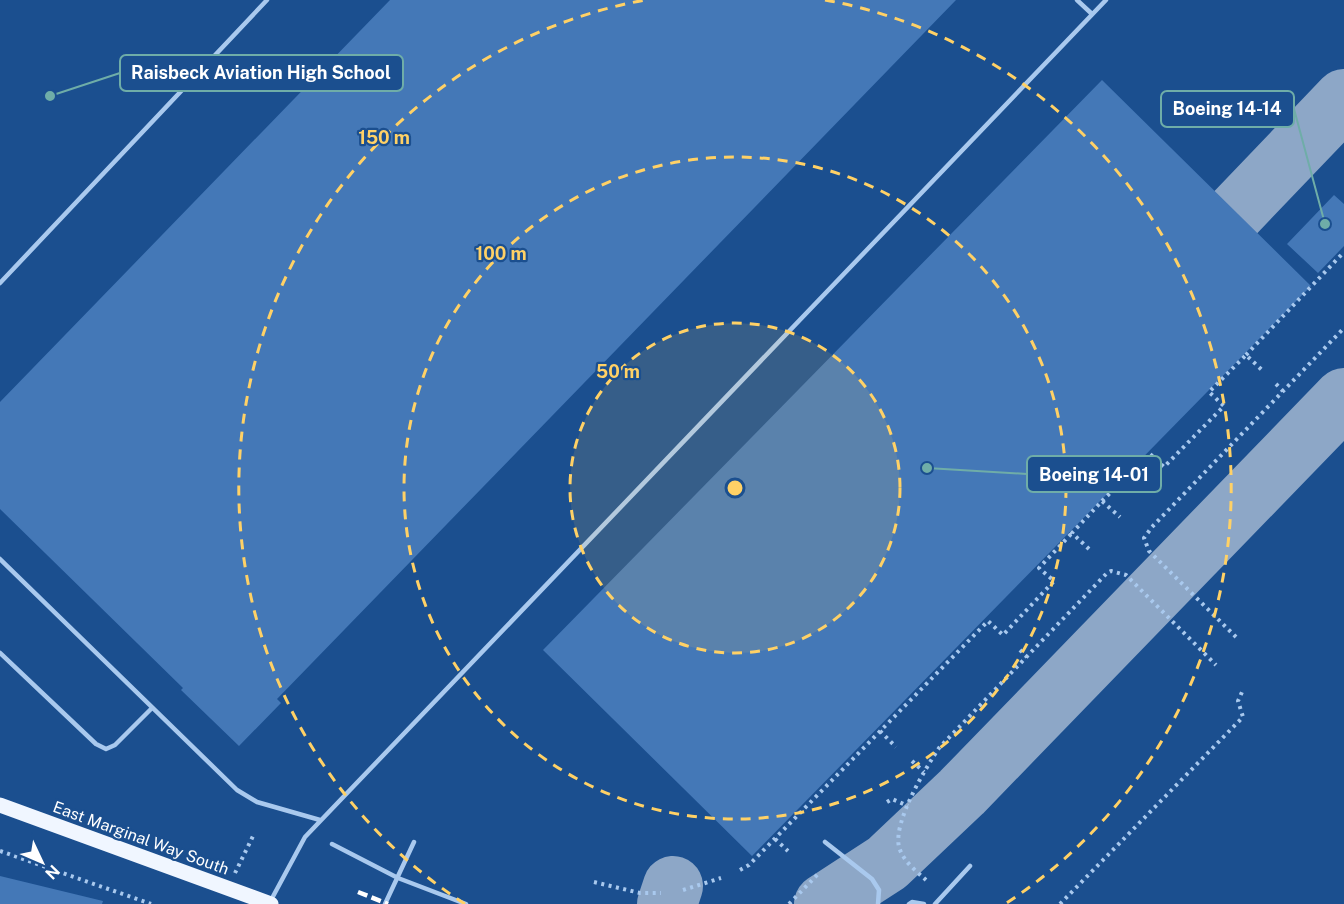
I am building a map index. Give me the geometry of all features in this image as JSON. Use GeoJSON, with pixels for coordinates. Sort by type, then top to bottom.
{"type":"FeatureCollection","features":[{"type":"Feature","properties":{"kind":"main road","name":"East Marginal Way South"},"geometry":{"type":"LineString","coordinates":[[0,805],[270,904]]}},
{"type":"Feature","properties":{"kind":"lane"},"geometry":{"type":"LineString","coordinates":[[0,283],[267,0]]}},
{"type":"Feature","properties":{"kind":"lane"},"geometry":{"type":"LineString","coordinates":[[1077,0],[1092,14]]}},
{"type":"Feature","properties":{"kind":"lane"},"geometry":{"type":"LineString","coordinates":[[270,904],[305,837],[320,820],[1106,0]]}},
{"type":"Feature","properties":{"kind":"lane"},"geometry":{"type":"LineString","coordinates":[[0,559],[237,790],[257,802],[320,820]]}},
{"type":"Feature","properties":{"kind":"lane"},"geometry":{"type":"LineString","coordinates":[[0,653],[96,744],[106,749],[115,745],[152,708]]}},
{"type":"Feature","properties":{"kind":"lane"},"geometry":{"type":"LineString","coordinates":[[385,904],[414,842]]}},
{"type":"Feature","properties":{"kind":"lane"},"geometry":{"type":"LineString","coordinates":[[825,842],[872,879],[879,890],[878,904]]}},
{"type":"Feature","properties":{"kind":"lane"},"geometry":{"type":"LineString","coordinates":[[332,844],[398,879],[466,904]]}},
{"type":"Feature","properties":{"kind":"lane"},"geometry":{"type":"LineString","coordinates":[[935,904],[970,866]]}},
{"type":"Feature","properties":{"kind":"lane"},"geometry":{"type":"LineString","coordinates":[[909,904],[912,902],[924,904]]}},
{"type":"Feature","properties":{"kind":"path"},"geometry":{"type":"LineString","coordinates":[[740,870],[749,865],[775,839],[988,621],[1003,635],[1054,581],[1039,568],[1150,454],[1164,467],[1224,406],[1209,392],[1344,252]]}},
{"type":"Feature","properties":{"kind":"path"},"geometry":{"type":"LineString","coordinates":[[1236,637],[1149,550],[1144,538],[1344,328]]}},
{"type":"Feature","properties":{"kind":"path"},"geometry":{"type":"LineString","coordinates":[[1246,355],[1262,370]]}},
{"type":"Feature","properties":{"kind":"path"},"geometry":{"type":"LineString","coordinates":[[1276,384],[1283,391]]}},
{"type":"Feature","properties":{"kind":"path"},"geometry":{"type":"LineString","coordinates":[[1102,501],[1120,517]]}},
{"type":"Feature","properties":{"kind":"path"},"geometry":{"type":"LineString","coordinates":[[1072,533],[1089,549]]}},
{"type":"Feature","properties":{"kind":"path"},"geometry":{"type":"LineString","coordinates":[[926,880],[906,861],[898,845],[900,829],[908,806],[924,772],[939,748],[1111,571],[1126,575],[1216,665]]}},
{"type":"Feature","properties":{"kind":"path"},"geometry":{"type":"LineString","coordinates":[[1020,650],[1027,657]]}},
{"type":"Feature","properties":{"kind":"path"},"geometry":{"type":"LineString","coordinates":[[1060,904],[1243,717],[1238,702],[1242,692]]}},
{"type":"Feature","properties":{"kind":"path"},"geometry":{"type":"LineString","coordinates":[[880,731],[896,747]]}},
{"type":"Feature","properties":{"kind":"path"},"geometry":{"type":"LineString","coordinates":[[912,761],[924,772]]}},
{"type":"Feature","properties":{"kind":"path"},"geometry":{"type":"LineString","coordinates":[[887,802],[892,799],[908,806]]}},
{"type":"Feature","properties":{"kind":"path"},"geometry":{"type":"LineString","coordinates":[[775,839],[788,851]]}},
{"type":"Feature","properties":{"kind":"path"},"geometry":{"type":"LineString","coordinates":[[0,851],[152,904]]}},
{"type":"Feature","properties":{"kind":"path"},"geometry":{"type":"LineString","coordinates":[[789,904],[819,873]]}},
{"type":"Feature","properties":{"kind":"path"},"geometry":{"type":"LineString","coordinates":[[684,890],[721,878]]}},
{"type":"Feature","properties":{"kind":"path"},"geometry":{"type":"LineString","coordinates":[[594,882],[640,893],[661,893]]}},
{"type":"Feature","properties":{"kind":"building"},"geometry":{"type":"Polygon","coordinates":[[[390,0],[956,0],[277,699],[281,703],[239,746],[0,509],[0,402],[390,0]]]}},
{"type":"Feature","properties":{"kind":"building"},"geometry":{"type":"Polygon","coordinates":[[[1102,80],[1311,286],[752,856],[543,650],[1102,80]]]}},
{"type":"Feature","properties":{"kind":"building"},"geometry":{"type":"Polygon","coordinates":[[[1334,195],[1344,204],[1344,246],[1318,273],[1287,244],[1334,195]]]}},
{"type":"Feature","properties":{"kind":"building"},"geometry":{"type":"Polygon","coordinates":[[[0,876],[103,901],[102,904],[0,904],[0,876]]]}},
{"type":"Feature","properties":{"kind":"taxiway"},"geometry":{"type":"LineString","coordinates":[[1236,212],[1344,99]]}},
{"type":"Feature","properties":{"kind":"taxiway"},"geometry":{"type":"LineString","coordinates":[[824,904],[887,863],[962,792],[1344,398]]}},
{"type":"Feature","properties":{"kind":"taxiway"},"geometry":{"type":"LineString","coordinates":[[667,904],[673,886]]}},
{"type":"Feature","properties":{"kind":"railway"},"geometry":{"type":"LineString","coordinates":[[358,892],[388,904]]}},
{"type":"Feature","properties":{"kind":"place","name":"Raisbeck Aviation High School"},"geometry":{"type":"Point","coordinates":[50,96]}},
{"type":"Feature","properties":{"kind":"place","name":"Boeing 14-14"},"geometry":{"type":"Point","coordinates":[1325,224]}},
{"type":"Feature","properties":{"kind":"place","name":"Boeing 14-01"},"geometry":{"type":"Point","coordinates":[927,468]}}]}
